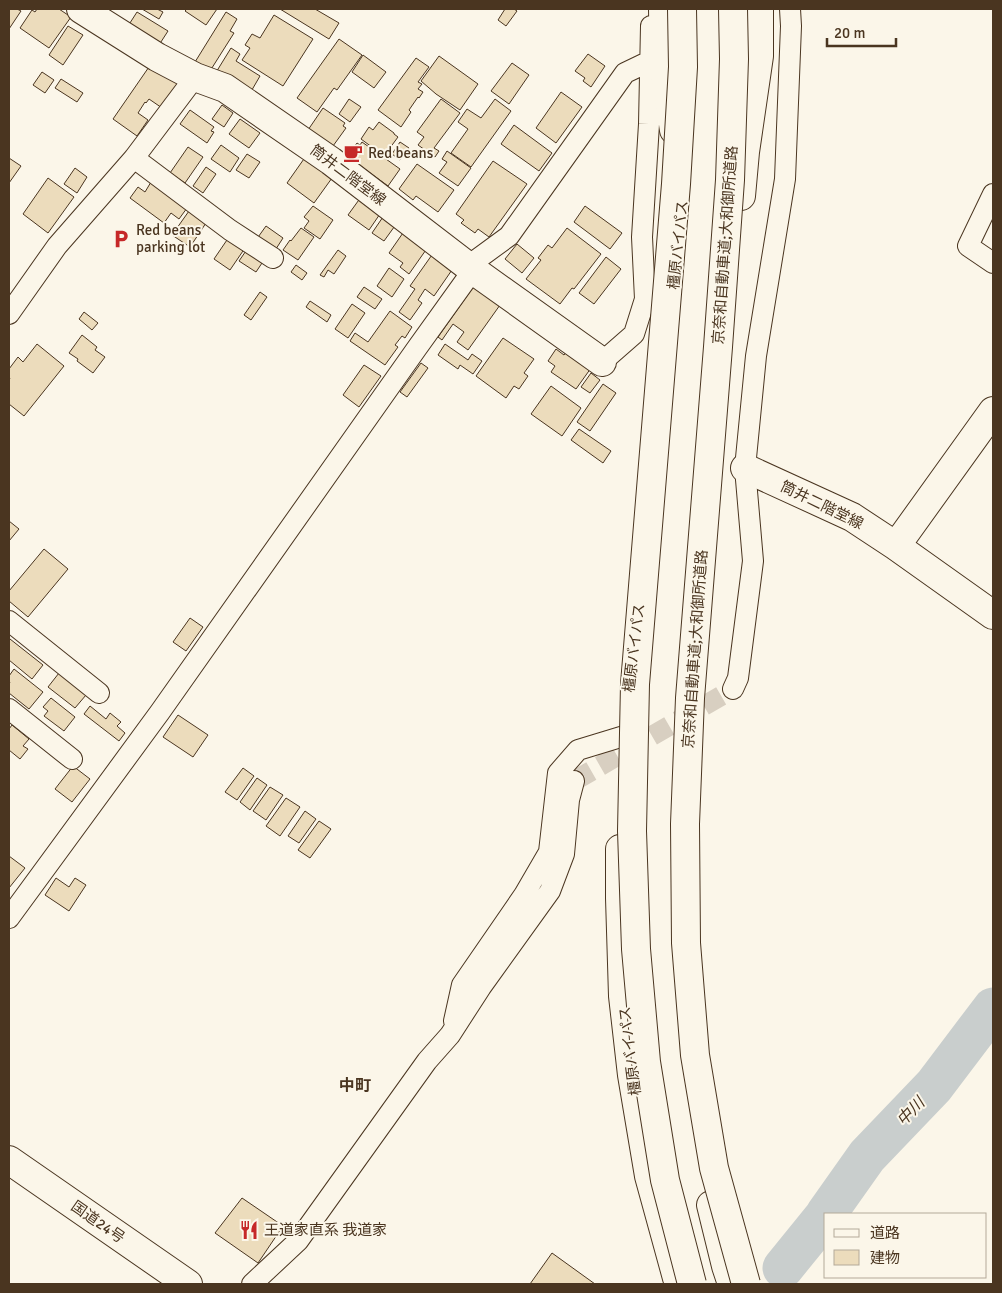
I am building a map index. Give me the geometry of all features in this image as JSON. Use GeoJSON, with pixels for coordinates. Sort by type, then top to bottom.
{"type":"FeatureCollection","features":[{"type":"Feature","properties":{"kind":"main road","name":"筒井二階堂線"},"geometry":{"type":"LineString","coordinates":[[81,9],[157,57],[195,77],[225,88],[331,161],[471,268],[602,362]]}},
{"type":"Feature","properties":{"kind":"main road","name":"橿原バイパス"},"geometry":{"type":"LineString","coordinates":[[663,9],[664,67],[684,194],[624,736],[621,785],[620,888],[623,996],[632,1076],[649,1176],[679,1284]]}},
{"type":"Feature","properties":{"kind":"main road"},"geometry":{"type":"LineString","coordinates":[[682,9],[683,67],[676,184],[635,684],[632,831],[636,949],[646,1062],[665,1180],[692,1284]]}},
{"type":"Feature","properties":{"kind":"main road","name":"京奈和自動車道;大和御所道路"},"geometry":{"type":"LineString","coordinates":[[733,9],[734,59],[730,180],[690,698],[685,824],[686,943],[695,1055],[714,1168],[746,1284]]}},
{"type":"Feature","properties":{"kind":"main road"},"geometry":{"type":"LineString","coordinates":[[732,1284],[708,1192],[692,1114],[680,1031],[673,944],[674,843],[688,679],[719,451],[745,152],[759,56],[759,9]]}},
{"type":"Feature","properties":{"kind":"main road"},"geometry":{"type":"LineString","coordinates":[[896,546],[993,411]]}},
{"type":"Feature","properties":{"kind":"main road","name":"筒井二階堂線"},"geometry":{"type":"LineString","coordinates":[[745,468],[852,517],[993,615]]}},
{"type":"Feature","properties":{"kind":"main road","name":"国道24号"},"geometry":{"type":"LineString","coordinates":[[9,1160],[188,1284]]}},
{"type":"Feature","properties":{"kind":"street"},"geometry":{"type":"LineString","coordinates":[[602,362],[634,334],[645,299],[642,237],[649,124],[651,9]]}},
{"type":"Feature","properties":{"kind":"street"},"geometry":{"type":"LineString","coordinates":[[733,689],[738,678],[753,561],[745,468],[756,356],[785,179],[790,9]]}},
{"type":"Feature","properties":{"kind":"street"},"geometry":{"type":"LineString","coordinates":[[9,918],[160,712],[417,348],[471,268],[509,236],[625,73],[650,61]]}},
{"type":"Feature","properties":{"kind":"street"},"geometry":{"type":"LineString","coordinates":[[9,314],[57,246],[134,158],[195,77]]}},
{"type":"Feature","properties":{"kind":"street"},"geometry":{"type":"LineString","coordinates":[[134,158],[230,230],[273,258]]}},
{"type":"Feature","properties":{"kind":"street"},"geometry":{"type":"LineString","coordinates":[[993,194],[968,246],[993,264]]}},
{"type":"Feature","properties":{"kind":"street"},"geometry":{"type":"LineString","coordinates":[[9,621],[99,693]]}},
{"type":"Feature","properties":{"kind":"street"},"geometry":{"type":"LineString","coordinates":[[9,709],[72,759]]}},
{"type":"Feature","properties":{"kind":"street"},"geometry":{"type":"LineString","coordinates":[[450,1035],[462,985],[524,895],[549,852],[558,773],[578,750],[624,736]]}},
{"type":"Feature","properties":{"kind":"street"},"geometry":{"type":"LineString","coordinates":[[252,1284],[298,1241],[427,1061],[450,1035],[481,987],[550,891],[564,854],[569,800],[574,781]]}},
{"type":"Feature","properties":{"kind":"building"},"geometry":{"type":"Polygon","coordinates":[[[9,9],[21,11],[9,29],[9,9]]]}},
{"type":"Feature","properties":{"kind":"building"},"geometry":{"type":"Polygon","coordinates":[[[37,9],[59,9],[71,17],[49,48],[20,28],[32,10],[35,12],[37,9]]]}},
{"type":"Feature","properties":{"kind":"building"},"geometry":{"type":"Polygon","coordinates":[[[142,9],[157,9],[163,12],[159,19],[142,9]]]}},
{"type":"Feature","properties":{"kind":"building"},"geometry":{"type":"Polygon","coordinates":[[[187,9],[217,9],[206,25],[185,11],[187,9]]]}},
{"type":"Feature","properties":{"kind":"building"},"geometry":{"type":"Polygon","coordinates":[[[280,9],[315,9],[339,23],[329,39],[280,9]]]}},
{"type":"Feature","properties":{"kind":"building"},"geometry":{"type":"Polygon","coordinates":[[[505,9],[517,11],[506,26],[498,20],[505,9]]]}},
{"type":"Feature","properties":{"kind":"building"},"geometry":{"type":"Polygon","coordinates":[[[137,12],[168,31],[159,45],[128,26],[137,12]]]}},
{"type":"Feature","properties":{"kind":"building"},"geometry":{"type":"Polygon","coordinates":[[[226,12],[237,19],[230,31],[234,33],[210,71],[195,62],[226,12]]]}},
{"type":"Feature","properties":{"kind":"building"},"geometry":{"type":"Polygon","coordinates":[[[274,15],[313,39],[283,86],[242,60],[250,48],[245,45],[252,34],[260,38],[274,15]]]}},
{"type":"Feature","properties":{"kind":"building"},"geometry":{"type":"Polygon","coordinates":[[[68,26],[83,35],[63,65],[49,55],[68,26]]]}},
{"type":"Feature","properties":{"kind":"building"},"geometry":{"type":"Polygon","coordinates":[[[339,39],[362,55],[337,90],[334,88],[317,112],[297,98],[339,39]]]}},
{"type":"Feature","properties":{"kind":"building"},"geometry":{"type":"Polygon","coordinates":[[[231,48],[240,54],[236,61],[260,76],[249,95],[215,74],[231,48]]]}},
{"type":"Feature","properties":{"kind":"building"},"geometry":{"type":"Polygon","coordinates":[[[588,54],[605,66],[591,87],[583,81],[585,78],[575,71],[588,54]]]}},
{"type":"Feature","properties":{"kind":"building"},"geometry":{"type":"Polygon","coordinates":[[[363,55],[386,72],[374,88],[352,72],[363,55]]]}},
{"type":"Feature","properties":{"kind":"building"},"geometry":{"type":"Polygon","coordinates":[[[439,56],[478,84],[460,110],[421,81],[439,56]]]}},
{"type":"Feature","properties":{"kind":"building"},"geometry":{"type":"Polygon","coordinates":[[[416,58],[429,67],[418,82],[422,84],[418,89],[423,92],[409,110],[411,112],[401,127],[378,110],[416,58]]]}},
{"type":"Feature","properties":{"kind":"building"},"geometry":{"type":"Polygon","coordinates":[[[512,63],[529,75],[509,104],[491,91],[512,63]]]}},
{"type":"Feature","properties":{"kind":"building"},"geometry":{"type":"Polygon","coordinates":[[[151,64],[182,86],[165,110],[149,99],[145,102],[138,113],[148,120],[137,136],[113,119],[151,64]]]}},
{"type":"Feature","properties":{"kind":"building"},"geometry":{"type":"Polygon","coordinates":[[[42,72],[54,80],[45,93],[33,85],[42,72]]]}},
{"type":"Feature","properties":{"kind":"building"},"geometry":{"type":"Polygon","coordinates":[[[61,79],[83,93],[77,102],[55,88],[61,79]]]}},
{"type":"Feature","properties":{"kind":"building"},"geometry":{"type":"Polygon","coordinates":[[[561,92],[582,107],[556,143],[536,128],[561,92]]]}},
{"type":"Feature","properties":{"kind":"building"},"geometry":{"type":"Polygon","coordinates":[[[349,99],[361,107],[350,122],[339,114],[349,99]]]}},
{"type":"Feature","properties":{"kind":"building"},"geometry":{"type":"Polygon","coordinates":[[[441,99],[460,113],[434,148],[439,151],[435,157],[418,145],[424,137],[417,132],[441,99]]]}},
{"type":"Feature","properties":{"kind":"building"},"geometry":{"type":"Polygon","coordinates":[[[495,99],[511,111],[471,167],[451,153],[468,129],[458,122],[467,109],[481,118],[495,99]]]}},
{"type":"Feature","properties":{"kind":"building"},"geometry":{"type":"Polygon","coordinates":[[[222,105],[233,113],[224,127],[212,119],[222,105]]]}},
{"type":"Feature","properties":{"kind":"building"},"geometry":{"type":"Polygon","coordinates":[[[323,108],[345,123],[343,126],[346,128],[333,146],[308,130],[323,108]]]}},
{"type":"Feature","properties":{"kind":"building"},"geometry":{"type":"Polygon","coordinates":[[[190,110],[214,127],[211,131],[214,132],[207,143],[180,124],[190,110]]]}},
{"type":"Feature","properties":{"kind":"building"},"geometry":{"type":"Polygon","coordinates":[[[240,119],[260,133],[249,148],[229,134],[240,119]]]}},
{"type":"Feature","properties":{"kind":"building"},"geometry":{"type":"Polygon","coordinates":[[[379,122],[398,137],[384,156],[361,139],[369,127],[373,130],[379,122]]]}},
{"type":"Feature","properties":{"kind":"building"},"geometry":{"type":"Polygon","coordinates":[[[514,125],[552,153],[539,171],[501,144],[514,125]]]}},
{"type":"Feature","properties":{"kind":"building"},"geometry":{"type":"Polygon","coordinates":[[[362,142],[400,169],[388,186],[347,156],[357,143],[360,145],[362,142]]]}},
{"type":"Feature","properties":{"kind":"building"},"geometry":{"type":"Polygon","coordinates":[[[400,142],[409,148],[400,160],[392,154],[400,142]]]}},
{"type":"Feature","properties":{"kind":"building"},"geometry":{"type":"Polygon","coordinates":[[[221,145],[239,158],[230,172],[211,159],[221,145]]]}},
{"type":"Feature","properties":{"kind":"building"},"geometry":{"type":"Polygon","coordinates":[[[188,147],[203,157],[185,183],[170,173],[188,147]]]}},
{"type":"Feature","properties":{"kind":"building"},"geometry":{"type":"Polygon","coordinates":[[[447,151],[471,168],[458,186],[439,173],[447,162],[442,159],[447,151]]]}},
{"type":"Feature","properties":{"kind":"building"},"geometry":{"type":"Polygon","coordinates":[[[247,154],[260,162],[249,178],[236,170],[247,154]]]}},
{"type":"Feature","properties":{"kind":"building"},"geometry":{"type":"Polygon","coordinates":[[[306,156],[332,178],[314,203],[287,183],[306,156]]]}},
{"type":"Feature","properties":{"kind":"building"},"geometry":{"type":"Polygon","coordinates":[[[9,158],[21,166],[9,183],[9,158]]]}},
{"type":"Feature","properties":{"kind":"building"},"geometry":{"type":"Polygon","coordinates":[[[493,161],[527,184],[489,237],[478,229],[475,233],[461,223],[464,220],[456,214],[493,161]]]}},
{"type":"Feature","properties":{"kind":"building"},"geometry":{"type":"Polygon","coordinates":[[[417,164],[454,190],[438,212],[416,196],[413,200],[399,189],[417,164]]]}},
{"type":"Feature","properties":{"kind":"building"},"geometry":{"type":"Polygon","coordinates":[[[206,167],[216,174],[203,193],[193,186],[206,167]]]}},
{"type":"Feature","properties":{"kind":"building"},"geometry":{"type":"Polygon","coordinates":[[[75,168],[87,177],[77,193],[64,184],[75,168]]]}},
{"type":"Feature","properties":{"kind":"building"},"geometry":{"type":"Polygon","coordinates":[[[48,178],[74,197],[48,233],[23,214],[48,178]]]}},
{"type":"Feature","properties":{"kind":"building"},"geometry":{"type":"Polygon","coordinates":[[[151,182],[187,208],[179,219],[171,213],[164,223],[130,198],[138,187],[145,192],[151,182]]]}},
{"type":"Feature","properties":{"kind":"building"},"geometry":{"type":"Polygon","coordinates":[[[361,197],[382,211],[369,230],[348,215],[361,197]]]}},
{"type":"Feature","properties":{"kind":"building"},"geometry":{"type":"Polygon","coordinates":[[[313,206],[333,220],[320,239],[304,228],[309,221],[304,217],[313,206]]]}},
{"type":"Feature","properties":{"kind":"building"},"geometry":{"type":"Polygon","coordinates":[[[585,206],[622,233],[610,249],[574,222],[585,206]]]}},
{"type":"Feature","properties":{"kind":"building"},"geometry":{"type":"Polygon","coordinates":[[[189,211],[206,223],[190,247],[172,235],[189,211]]]}},
{"type":"Feature","properties":{"kind":"building"},"geometry":{"type":"Polygon","coordinates":[[[385,214],[397,223],[384,241],[372,233],[385,214]]]}},
{"type":"Feature","properties":{"kind":"building"},"geometry":{"type":"Polygon","coordinates":[[[266,226],[283,238],[274,252],[256,240],[266,226]]]}},
{"type":"Feature","properties":{"kind":"building"},"geometry":{"type":"Polygon","coordinates":[[[301,228],[314,237],[298,260],[283,250],[301,228]]]}},
{"type":"Feature","properties":{"kind":"building"},"geometry":{"type":"Polygon","coordinates":[[[567,228],[601,254],[560,304],[526,279],[541,260],[538,258],[548,245],[552,248],[567,228]]]}},
{"type":"Feature","properties":{"kind":"building"},"geometry":{"type":"Polygon","coordinates":[[[405,230],[428,247],[409,274],[400,267],[403,263],[389,253],[405,230]]]}},
{"type":"Feature","properties":{"kind":"building"},"geometry":{"type":"Polygon","coordinates":[[[229,237],[245,248],[230,270],[214,259],[229,237]]]}},
{"type":"Feature","properties":{"kind":"building"},"geometry":{"type":"Polygon","coordinates":[[[517,244],[534,258],[522,273],[505,259],[517,244]]]}},
{"type":"Feature","properties":{"kind":"building"},"geometry":{"type":"Polygon","coordinates":[[[248,248],[264,260],[256,272],[239,261],[248,248]]]}},
{"type":"Feature","properties":{"kind":"building"},"geometry":{"type":"Polygon","coordinates":[[[338,250],[346,256],[334,274],[328,270],[324,277],[320,275],[338,250]]]}},
{"type":"Feature","properties":{"kind":"building"},"geometry":{"type":"Polygon","coordinates":[[[434,252],[454,267],[434,296],[425,289],[418,300],[422,303],[410,320],[399,312],[415,289],[410,286],[434,252]]]}},
{"type":"Feature","properties":{"kind":"building"},"geometry":{"type":"Polygon","coordinates":[[[606,257],[621,269],[594,304],[579,293],[606,257]]]}},
{"type":"Feature","properties":{"kind":"building"},"geometry":{"type":"Polygon","coordinates":[[[296,265],[307,273],[302,280],[291,272],[296,265]]]}},
{"type":"Feature","properties":{"kind":"building"},"geometry":{"type":"Polygon","coordinates":[[[389,268],[404,279],[392,297],[377,286],[389,268]]]}},
{"type":"Feature","properties":{"kind":"building"},"geometry":{"type":"Polygon","coordinates":[[[474,286],[500,305],[468,350],[457,342],[464,332],[453,324],[442,340],[438,337],[474,286]]]}},
{"type":"Feature","properties":{"kind":"building"},"geometry":{"type":"Polygon","coordinates":[[[364,287],[382,299],[375,309],[357,297],[364,287]]]}},
{"type":"Feature","properties":{"kind":"building"},"geometry":{"type":"Polygon","coordinates":[[[260,292],[267,297],[251,320],[244,315],[260,292]]]}},
{"type":"Feature","properties":{"kind":"building"},"geometry":{"type":"Polygon","coordinates":[[[310,301],[331,315],[327,322],[306,307],[310,301]]]}},
{"type":"Feature","properties":{"kind":"building"},"geometry":{"type":"Polygon","coordinates":[[[352,304],[365,313],[348,338],[335,329],[352,304]]]}},
{"type":"Feature","properties":{"kind":"building"},"geometry":{"type":"Polygon","coordinates":[[[390,311],[412,327],[405,338],[402,336],[395,345],[398,347],[385,365],[350,341],[355,333],[368,342],[390,311]]]}},
{"type":"Feature","properties":{"kind":"building"},"geometry":{"type":"Polygon","coordinates":[[[84,312],[98,323],[92,330],[79,319],[84,312]]]}},
{"type":"Feature","properties":{"kind":"building"},"geometry":{"type":"Polygon","coordinates":[[[82,335],[97,347],[95,350],[105,357],[93,373],[69,353],[82,335]]]}},
{"type":"Feature","properties":{"kind":"building"},"geometry":{"type":"Polygon","coordinates":[[[503,338],[534,359],[524,373],[528,376],[519,389],[514,386],[506,398],[476,376],[503,338]]]}},
{"type":"Feature","properties":{"kind":"building"},"geometry":{"type":"Polygon","coordinates":[[[37,344],[64,366],[24,416],[9,404],[9,369],[18,357],[23,362],[37,344]]]}},
{"type":"Feature","properties":{"kind":"building"},"geometry":{"type":"Polygon","coordinates":[[[445,344],[468,360],[472,354],[482,361],[473,374],[460,365],[458,369],[438,355],[445,344]]]}},
{"type":"Feature","properties":{"kind":"building"},"geometry":{"type":"Polygon","coordinates":[[[556,349],[564,355],[567,351],[591,368],[576,389],[551,372],[555,366],[548,361],[556,349]]]}},
{"type":"Feature","properties":{"kind":"building"},"geometry":{"type":"Polygon","coordinates":[[[421,363],[428,368],[407,397],[400,392],[421,363]]]}},
{"type":"Feature","properties":{"kind":"building"},"geometry":{"type":"Polygon","coordinates":[[[364,365],[381,376],[359,407],[343,395],[364,365]]]}},
{"type":"Feature","properties":{"kind":"building"},"geometry":{"type":"Polygon","coordinates":[[[591,373],[600,380],[590,393],[581,387],[591,373]]]}},
{"type":"Feature","properties":{"kind":"building"},"geometry":{"type":"Polygon","coordinates":[[[603,384],[616,393],[590,431],[577,422],[603,384]]]}},
{"type":"Feature","properties":{"kind":"building"},"geometry":{"type":"Polygon","coordinates":[[[551,386],[581,408],[562,436],[531,414],[551,386]]]}},
{"type":"Feature","properties":{"kind":"building"},"geometry":{"type":"Polygon","coordinates":[[[579,429],[611,451],[603,463],[571,440],[579,429]]]}},
{"type":"Feature","properties":{"kind":"building"},"geometry":{"type":"Polygon","coordinates":[[[9,521],[19,529],[9,541],[9,521]]]}},
{"type":"Feature","properties":{"kind":"building"},"geometry":{"type":"Polygon","coordinates":[[[44,549],[68,569],[28,617],[9,601],[9,591],[44,549]]]}},
{"type":"Feature","properties":{"kind":"building"},"geometry":{"type":"Polygon","coordinates":[[[190,618],[203,627],[186,651],[173,642],[190,618]]]}},
{"type":"Feature","properties":{"kind":"building"},"geometry":{"type":"Polygon","coordinates":[[[10,639],[43,665],[32,679],[9,660],[10,639]]]}},
{"type":"Feature","properties":{"kind":"building"},"geometry":{"type":"Polygon","coordinates":[[[14,669],[43,692],[29,709],[9,693],[9,676],[14,669]]]}},
{"type":"Feature","properties":{"kind":"building"},"geometry":{"type":"Polygon","coordinates":[[[59,673],[86,695],[75,708],[48,687],[59,673]]]}},
{"type":"Feature","properties":{"kind":"building"},"geometry":{"type":"Polygon","coordinates":[[[51,698],[75,717],[64,731],[44,716],[48,711],[43,707],[51,698]]]}},
{"type":"Feature","properties":{"kind":"building"},"geometry":{"type":"Polygon","coordinates":[[[90,706],[106,719],[110,713],[121,722],[117,726],[125,733],[119,741],[84,714],[90,706]]]}},
{"type":"Feature","properties":{"kind":"building"},"geometry":{"type":"Polygon","coordinates":[[[178,715],[208,735],[193,757],[163,737],[178,715]]]}},
{"type":"Feature","properties":{"kind":"building"},"geometry":{"type":"Polygon","coordinates":[[[12,725],[29,739],[23,746],[28,749],[20,759],[9,750],[9,729],[12,725]]]}},
{"type":"Feature","properties":{"kind":"building"},"geometry":{"type":"Polygon","coordinates":[[[73,766],[90,779],[72,802],[55,789],[73,766]]]}},
{"type":"Feature","properties":{"kind":"building"},"geometry":{"type":"Polygon","coordinates":[[[243,768],[254,776],[237,800],[225,792],[243,768]]]}},
{"type":"Feature","properties":{"kind":"building"},"geometry":{"type":"Polygon","coordinates":[[[257,778],[267,785],[250,810],[240,802],[257,778]]]}},
{"type":"Feature","properties":{"kind":"building"},"geometry":{"type":"Polygon","coordinates":[[[270,787],[283,795],[266,820],[253,811],[270,787]]]}},
{"type":"Feature","properties":{"kind":"building"},"geometry":{"type":"Polygon","coordinates":[[[286,798],[300,807],[280,836],[266,826],[286,798]]]}},
{"type":"Feature","properties":{"kind":"building"},"geometry":{"type":"Polygon","coordinates":[[[305,811],[316,819],[299,843],[288,836],[305,811]]]}},
{"type":"Feature","properties":{"kind":"building"},"geometry":{"type":"Polygon","coordinates":[[[319,821],[331,829],[310,858],[298,850],[319,821]]]}},
{"type":"Feature","properties":{"kind":"building"},"geometry":{"type":"Polygon","coordinates":[[[9,856],[25,868],[9,888],[9,856]]]}},
{"type":"Feature","properties":{"kind":"building"},"geometry":{"type":"Polygon","coordinates":[[[56,878],[69,887],[75,878],[86,885],[69,911],[45,895],[56,878]]]}},
{"type":"Feature","properties":{"kind":"building","name":"王道家直系 我道家"},"geometry":{"type":"Polygon","coordinates":[[[242,1198],[283,1226],[258,1263],[215,1233],[242,1198]]]}},
{"type":"Feature","properties":{"kind":"building"},"geometry":{"type":"Polygon","coordinates":[[[552,1253],[595,1284],[530,1284],[552,1253]]]}},
{"type":"Feature","properties":{"kind":"waterway","name":"中川"},"geometry":{"type":"LineString","coordinates":[[827,1213],[867,1156],[934,1086],[993,1008]]}},
{"type":"Feature","properties":{"kind":"waterway","name":"中川"},"geometry":{"type":"LineString","coordinates":[[783,1268],[824,1217]]}},
{"type":"Feature","properties":{"kind":"tunnel"},"geometry":{"type":"LineString","coordinates":[[574,781],[733,689]]}},
{"type":"Feature","properties":{"kind":"place","name":"Red beans"},"geometry":{"type":"Point","coordinates":[353,153]}},
{"type":"Feature","properties":{"kind":"place","name":"Red beans parking lot"},"geometry":{"type":"Point","coordinates":[121,239]}},
{"type":"Feature","properties":{"kind":"place","name":"王道家直系 我道家"},"geometry":{"type":"Point","coordinates":[249,1230]}},
{"type":"Feature","properties":{"kind":"district","name":"中町"},"geometry":{"type":"Point","coordinates":[355,1085]}}]}
